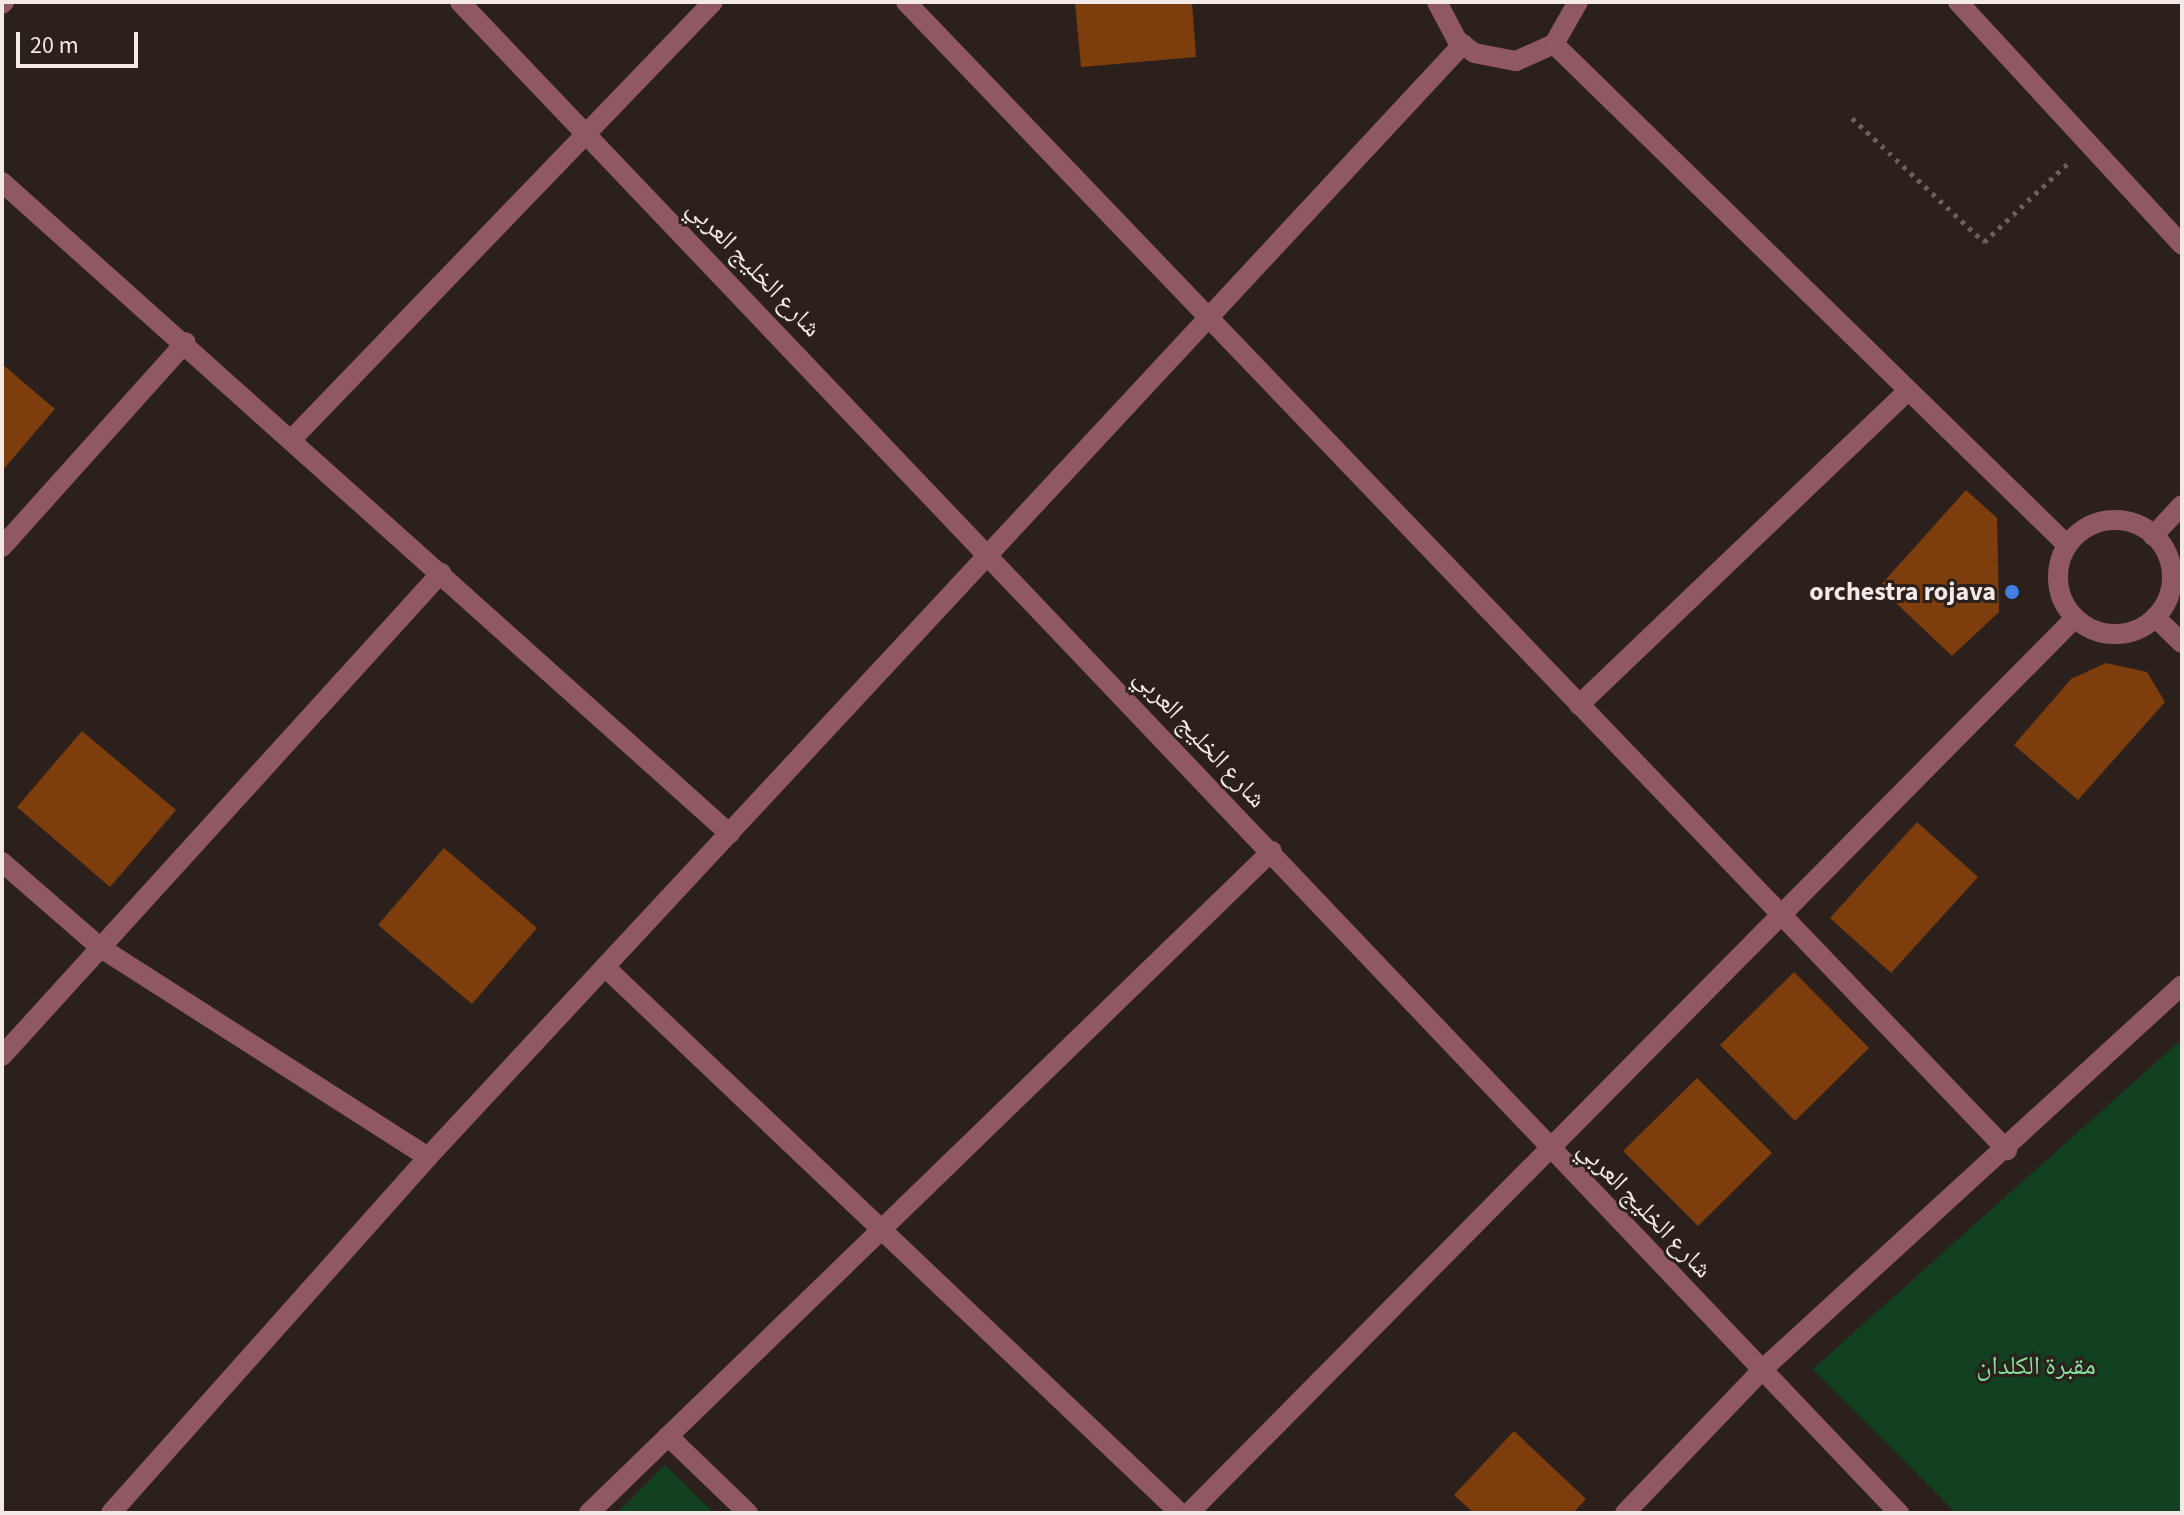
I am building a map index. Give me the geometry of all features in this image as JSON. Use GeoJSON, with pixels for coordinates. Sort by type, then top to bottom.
{"type":"FeatureCollection","features":[{"type":"Feature","properties":{"kind":"street","name":"شارع الخليج العربي"},"geometry":{"type":"LineString","coordinates":[[460,2],[989,552],[1899,1513]]}},
{"type":"Feature","properties":{"kind":"street"},"geometry":{"type":"LineString","coordinates":[[293,438],[713,2]]}},
{"type":"Feature","properties":{"kind":"street"},"geometry":{"type":"LineString","coordinates":[[906,2],[2007,1150]]}},
{"type":"Feature","properties":{"kind":"street"},"geometry":{"type":"LineString","coordinates":[[1437,2],[1463,44],[1516,61],[1554,44],[1578,2]]}},
{"type":"Feature","properties":{"kind":"street"},"geometry":{"type":"LineString","coordinates":[[1958,2],[2182,245]]}},
{"type":"Feature","properties":{"kind":"street"},"geometry":{"type":"LineString","coordinates":[[111,1513],[428,1157],[1463,44]]}},
{"type":"Feature","properties":{"kind":"street"},"geometry":{"type":"LineString","coordinates":[[1554,44],[1905,393],[2067,545]]}},
{"type":"Feature","properties":{"kind":"street"},"geometry":{"type":"LineString","coordinates":[[2,182],[186,342],[730,834]]}},
{"type":"Feature","properties":{"kind":"street"},"geometry":{"type":"LineString","coordinates":[[2,547],[186,342]]}},
{"type":"Feature","properties":{"kind":"street"},"geometry":{"type":"LineString","coordinates":[[1579,705],[1905,393]]}},
{"type":"Feature","properties":{"kind":"street"},"geometry":{"type":"LineString","coordinates":[[2153,536],[2182,505]]}},
{"type":"Feature","properties":{"kind":"street"},"geometry":{"type":"LineString","coordinates":[[2113,520],[2153,536],[2172,576],[2155,617],[2116,634],[2075,618],[2057,579],[2067,545],[2080,532],[2113,520]]}},
{"type":"Feature","properties":{"kind":"street"},"geometry":{"type":"LineString","coordinates":[[2,1056],[441,573]]}},
{"type":"Feature","properties":{"kind":"street"},"geometry":{"type":"LineString","coordinates":[[2155,617],[2182,643]]}},
{"type":"Feature","properties":{"kind":"street"},"geometry":{"type":"LineString","coordinates":[[1189,1513],[2075,618]]}},
{"type":"Feature","properties":{"kind":"street"},"geometry":{"type":"LineString","coordinates":[[589,1513],[1272,851]]}},
{"type":"Feature","properties":{"kind":"street"},"geometry":{"type":"LineString","coordinates":[[2,862],[101,948],[428,1157]]}},
{"type":"Feature","properties":{"kind":"street"},"geometry":{"type":"LineString","coordinates":[[605,967],[1180,1513]]}},
{"type":"Feature","properties":{"kind":"street"},"geometry":{"type":"LineString","coordinates":[[1625,1513],[1763,1369],[2007,1150],[2182,985]]}},
{"type":"Feature","properties":{"kind":"street"},"geometry":{"type":"LineString","coordinates":[[668,1436],[748,1513]]}},
{"type":"Feature","properties":{"kind":"path"},"geometry":{"type":"LineString","coordinates":[[1852,118],[1984,242],[2089,144]]}},
{"type":"Feature","properties":{"kind":"green space","name":"مقبرة الكلدان"},"geometry":{"type":"Polygon","coordinates":[[[2182,1039],[2182,1513],[1956,1513],[1813,1369],[2182,1039]]]}},
{"type":"Feature","properties":{"kind":"green space"},"geometry":{"type":"Polygon","coordinates":[[[665,1465],[714,1513],[617,1513],[665,1465]]]}},
{"type":"Feature","properties":{"kind":"building"},"geometry":{"type":"Polygon","coordinates":[[[1075,2],[1192,2],[1196,57],[1081,67],[1075,2]]]}},
{"type":"Feature","properties":{"kind":"building"},"geometry":{"type":"Polygon","coordinates":[[[2,364],[55,409],[2,471],[2,364]]]}},
{"type":"Feature","properties":{"kind":"building"},"geometry":{"type":"Polygon","coordinates":[[[1966,490],[1997,518],[1999,612],[1952,656],[1879,587],[1966,490]]]}},
{"type":"Feature","properties":{"kind":"building"},"geometry":{"type":"Polygon","coordinates":[[[2106,663],[2147,672],[2165,702],[2078,800],[2014,745],[2071,679],[2106,663]]]}},
{"type":"Feature","properties":{"kind":"building"},"geometry":{"type":"Polygon","coordinates":[[[82,731],[176,810],[110,887],[17,807],[82,731]]]}},
{"type":"Feature","properties":{"kind":"building"},"geometry":{"type":"Polygon","coordinates":[[[1917,822],[1978,877],[1891,973],[1830,918],[1917,822]]]}},
{"type":"Feature","properties":{"kind":"building"},"geometry":{"type":"Polygon","coordinates":[[[444,848],[537,928],[472,1004],[378,925],[444,848]]]}},
{"type":"Feature","properties":{"kind":"building"},"geometry":{"type":"Polygon","coordinates":[[[1794,972],[1869,1048],[1795,1121],[1720,1045],[1794,972]]]}},
{"type":"Feature","properties":{"kind":"building"},"geometry":{"type":"Polygon","coordinates":[[[1697,1078],[1772,1153],[1698,1226],[1623,1151],[1697,1078]]]}},
{"type":"Feature","properties":{"kind":"building"},"geometry":{"type":"Polygon","coordinates":[[[1514,1431],[1586,1499],[1573,1513],[1474,1513],[1454,1495],[1514,1431]]]}},
{"type":"Feature","properties":{"kind":"place","name":"orchestra rojava"},"geometry":{"type":"Point","coordinates":[2012,592]}}]}
